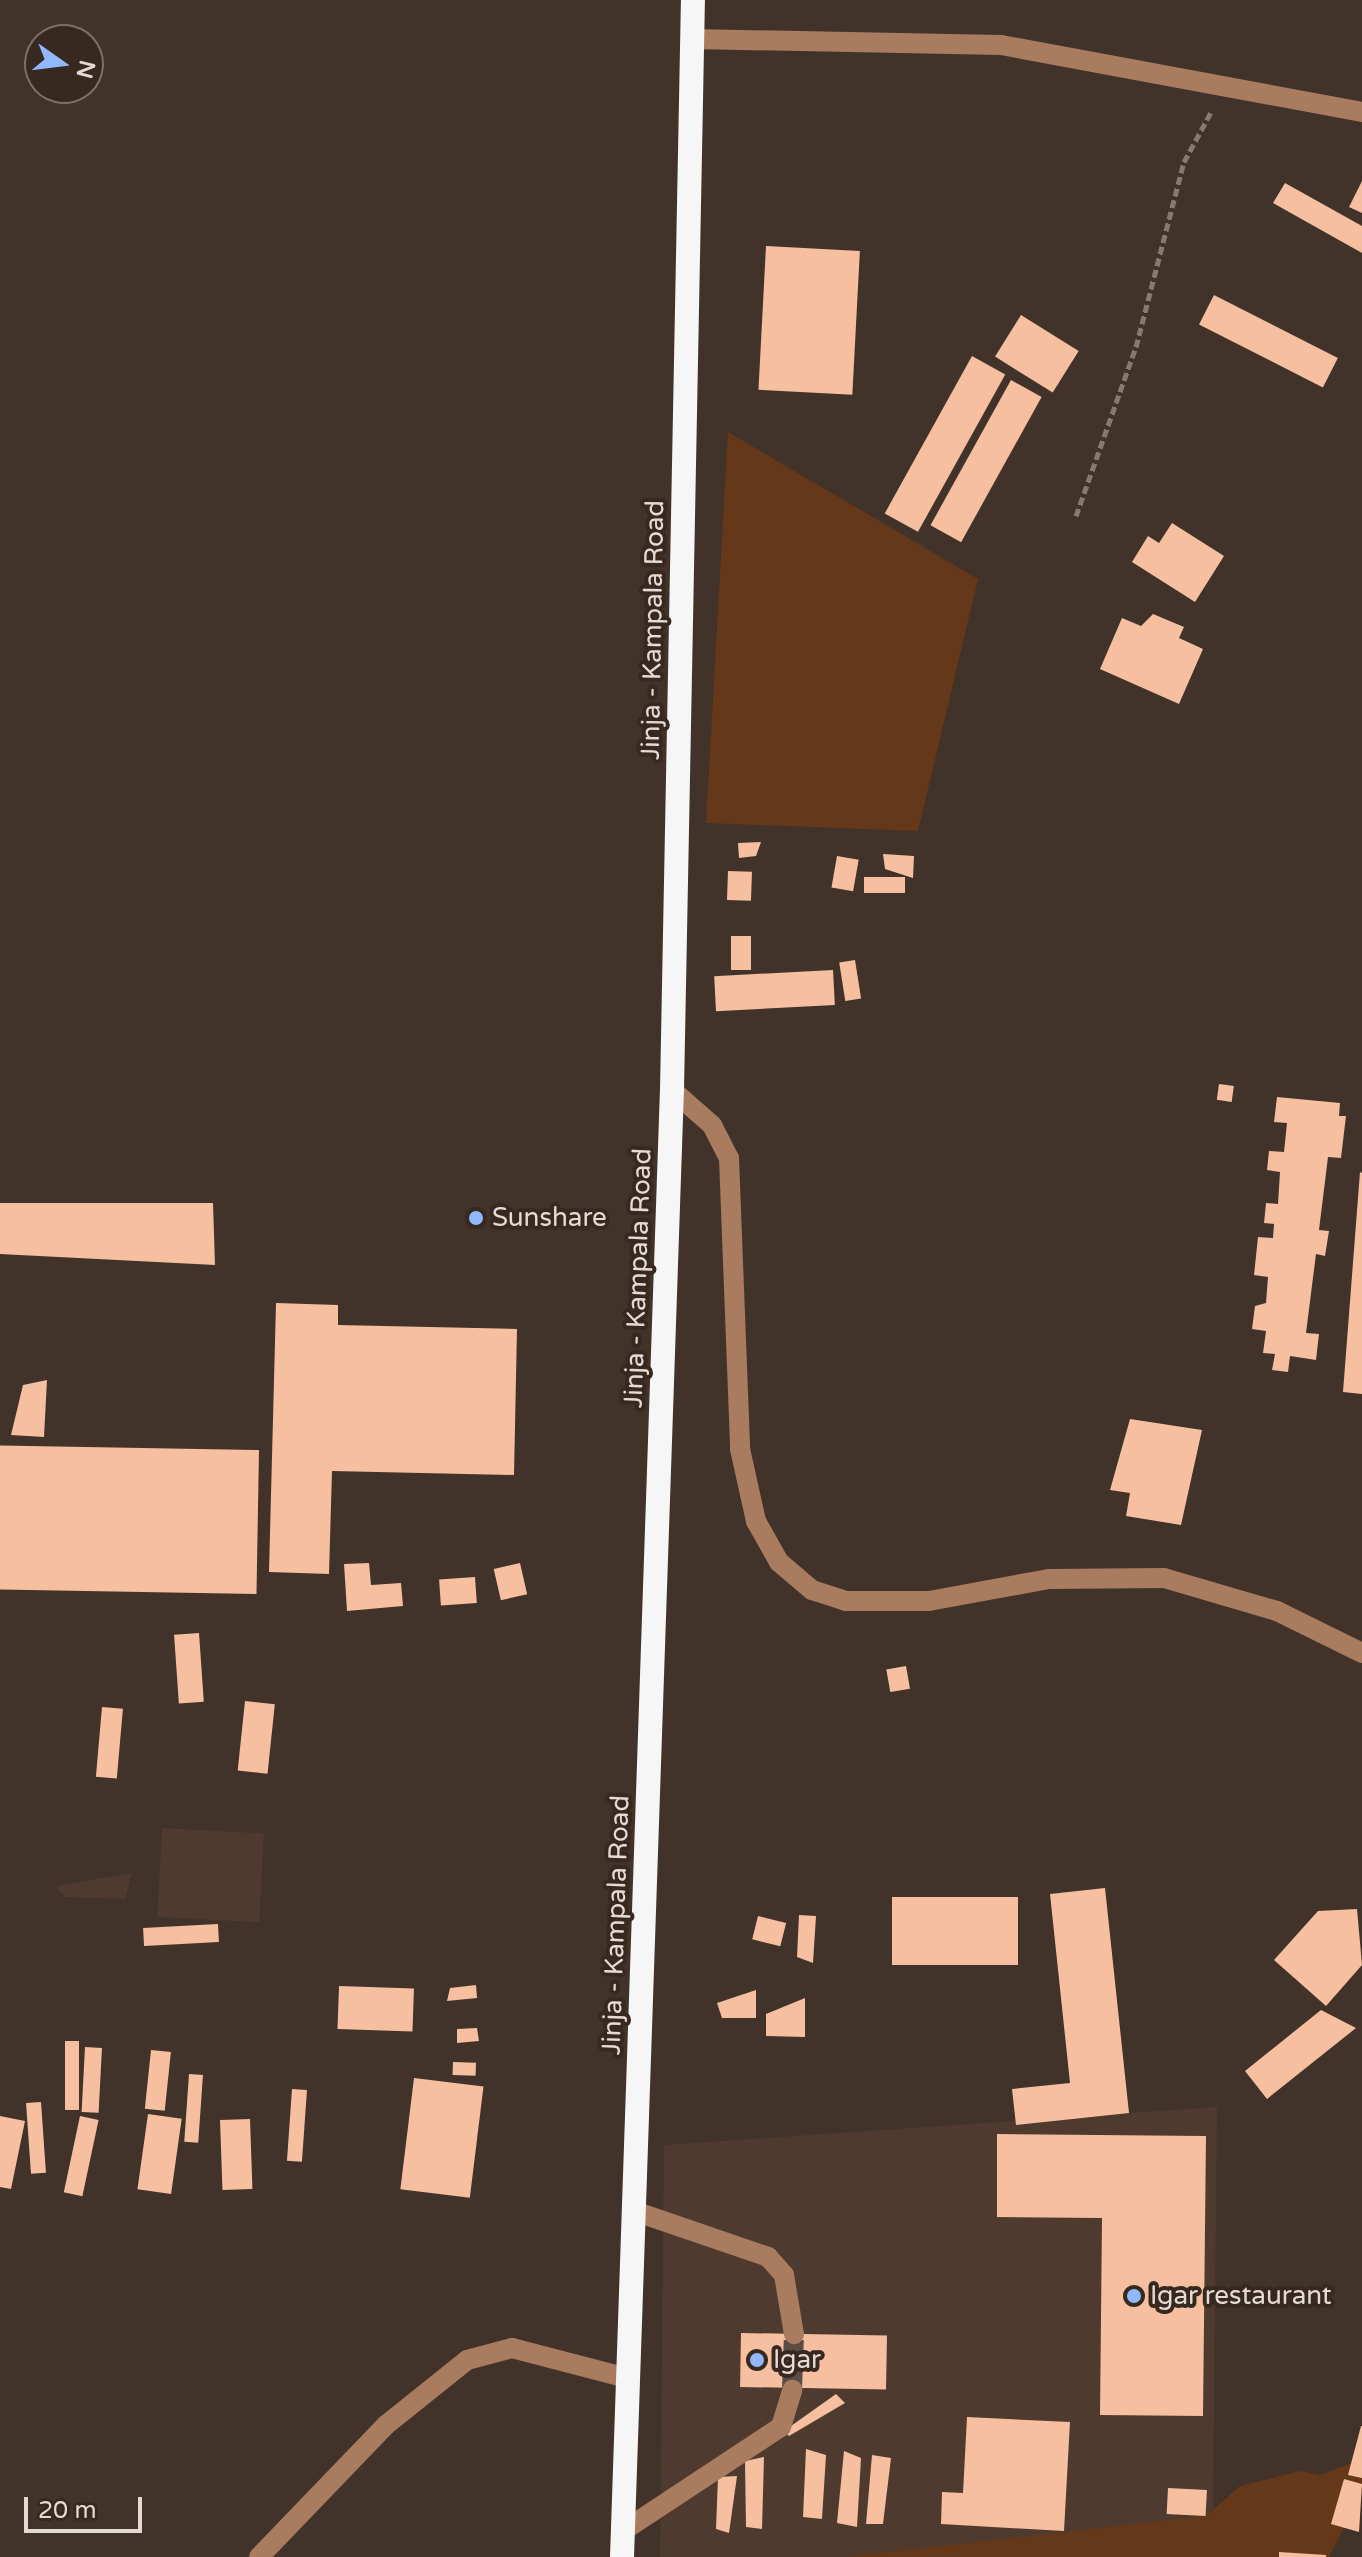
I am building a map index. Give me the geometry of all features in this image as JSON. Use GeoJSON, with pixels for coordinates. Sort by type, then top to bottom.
{"type":"FeatureCollection","features":[{"type":"Feature","properties":{"kind":"highway","name":"Jinja - Kampala Road"},"geometry":{"type":"LineString","coordinates":[[622,2557],[623,2377],[634,2211],[672,1090],[693,0]]}},
{"type":"Feature","properties":{"kind":"street"},"geometry":{"type":"LineString","coordinates":[[692,39],[1001,45],[1362,112]]}},
{"type":"Feature","properties":{"kind":"street"},"geometry":{"type":"LineString","coordinates":[[672,1090],[712,1125],[729,1158],[740,1449],[756,1521],[779,1562],[812,1590],[845,1601],[929,1601],[1049,1579],[1164,1578],[1277,1611],[1362,1653]]}},
{"type":"Feature","properties":{"kind":"street"},"geometry":{"type":"LineString","coordinates":[[634,2211],[768,2257],[784,2275],[794,2334]]}},
{"type":"Feature","properties":{"kind":"street"},"geometry":{"type":"LineString","coordinates":[[259,2557],[386,2425],[467,2360],[512,2348],[623,2377]]}},
{"type":"Feature","properties":{"kind":"street"},"geometry":{"type":"LineString","coordinates":[[623,2531],[781,2427],[792,2390]]}},
{"type":"Feature","properties":{"kind":"path"},"geometry":{"type":"LineString","coordinates":[[1076,516],[1136,347],[1184,162],[1224,87]]}},
{"type":"Feature","properties":{"kind":"shaded area"},"geometry":{"type":"Polygon","coordinates":[[[728,432],[978,579],[918,831],[706,823],[728,432]]]}},
{"type":"Feature","properties":{"kind":"shaded area"},"geometry":{"type":"Polygon","coordinates":[[[162,1828],[264,1833],[259,1922],[157,1917],[162,1828]]]}},
{"type":"Feature","properties":{"kind":"shaded area"},"geometry":{"type":"Polygon","coordinates":[[[132,1873],[125,1899],[65,1897],[56,1886],[132,1873]]]}},
{"type":"Feature","properties":{"kind":"shaded area"},"geometry":{"type":"Polygon","coordinates":[[[1217,2107],[1213,2519],[854,2557],[660,2557],[664,2145],[1217,2107]]]}},
{"type":"Feature","properties":{"kind":"shaded area"},"geometry":{"type":"Polygon","coordinates":[[[1362,2459],[1362,2492],[1329,2557],[843,2557],[1206,2516],[1240,2486],[1300,2471],[1320,2475],[1362,2459]]]}},
{"type":"Feature","properties":{"kind":"building"},"geometry":{"type":"Polygon","coordinates":[[[1362,181],[1362,213],[1349,207],[1362,181]]]}},
{"type":"Feature","properties":{"kind":"building"},"geometry":{"type":"Polygon","coordinates":[[[1285,183],[1362,226],[1362,253],[1273,203],[1285,183]]]}},
{"type":"Feature","properties":{"kind":"building"},"geometry":{"type":"Polygon","coordinates":[[[766,246],[860,251],[852,395],[758,390],[766,246]]]}},
{"type":"Feature","properties":{"kind":"building"},"geometry":{"type":"Polygon","coordinates":[[[1214,295],[1338,358],[1323,388],[1199,324],[1214,295]]]}},
{"type":"Feature","properties":{"kind":"building"},"geometry":{"type":"Polygon","coordinates":[[[1021,315],[1079,351],[1053,393],[995,357],[1021,315]]]}},
{"type":"Feature","properties":{"kind":"building"},"geometry":{"type":"Polygon","coordinates":[[[972,356],[1005,374],[918,532],[885,513],[972,356]]]}},
{"type":"Feature","properties":{"kind":"building"},"geometry":{"type":"Polygon","coordinates":[[[1011,380],[1042,397],[961,542],[931,525],[1011,380]]]}},
{"type":"Feature","properties":{"kind":"building"},"geometry":{"type":"Polygon","coordinates":[[[1172,523],[1224,556],[1195,602],[1132,562],[1148,536],[1159,543],[1172,523]]]}},
{"type":"Feature","properties":{"kind":"building"},"geometry":{"type":"Polygon","coordinates":[[[1153,614],[1184,627],[1179,638],[1203,649],[1179,704],[1100,669],[1122,618],[1141,626],[1153,614]]]}},
{"type":"Feature","properties":{"kind":"building"},"geometry":{"type":"Polygon","coordinates":[[[761,842],[756,856],[739,858],[738,843],[761,842]]]}},
{"type":"Feature","properties":{"kind":"building"},"geometry":{"type":"Polygon","coordinates":[[[883,854],[914,856],[913,878],[885,869],[883,854]]]}},
{"type":"Feature","properties":{"kind":"building"},"geometry":{"type":"Polygon","coordinates":[[[837,856],[859,860],[853,891],[831,888],[837,856]]]}},
{"type":"Feature","properties":{"kind":"building"},"geometry":{"type":"Polygon","coordinates":[[[728,871],[752,872],[751,901],[727,900],[728,871]]]}},
{"type":"Feature","properties":{"kind":"building"},"geometry":{"type":"Polygon","coordinates":[[[864,877],[905,877],[905,893],[864,893],[864,877]]]}},
{"type":"Feature","properties":{"kind":"building"},"geometry":{"type":"Polygon","coordinates":[[[731,936],[751,936],[751,970],[731,970],[731,936]]]}},
{"type":"Feature","properties":{"kind":"building"},"geometry":{"type":"Polygon","coordinates":[[[855,960],[861,999],[845,1001],[839,963],[855,960]]]}},
{"type":"Feature","properties":{"kind":"building"},"geometry":{"type":"Polygon","coordinates":[[[833,970],[835,1005],[716,1011],[714,976],[833,970]]]}},
{"type":"Feature","properties":{"kind":"building"},"geometry":{"type":"Polygon","coordinates":[[[1219,1084],[1234,1086],[1232,1102],[1217,1100],[1219,1084]]]}},
{"type":"Feature","properties":{"kind":"building"},"geometry":{"type":"Polygon","coordinates":[[[1277,1097],[1340,1103],[1339,1116],[1346,1116],[1341,1158],[1328,1157],[1319,1230],[1329,1231],[1325,1256],[1316,1254],[1306,1333],[1319,1334],[1316,1360],[1290,1356],[1288,1372],[1272,1370],[1275,1354],[1263,1353],[1266,1331],[1252,1329],[1255,1306],[1266,1303],[1268,1277],[1254,1275],[1258,1237],[1273,1238],[1274,1224],[1264,1223],[1266,1203],[1278,1204],[1280,1172],[1267,1170],[1269,1151],[1284,1152],[1287,1123],[1274,1122],[1277,1097]]]}},
{"type":"Feature","properties":{"kind":"building"},"geometry":{"type":"Polygon","coordinates":[[[1362,1173],[1362,1394],[1343,1392],[1362,1173]]]}},
{"type":"Feature","properties":{"kind":"building"},"geometry":{"type":"Polygon","coordinates":[[[0,1203],[213,1203],[215,1265],[0,1254],[0,1203]]]}},
{"type":"Feature","properties":{"kind":"building"},"geometry":{"type":"Polygon","coordinates":[[[276,1303],[338,1305],[338,1325],[517,1329],[514,1475],[332,1471],[329,1574],[269,1572],[276,1303]]]}},
{"type":"Feature","properties":{"kind":"building"},"geometry":{"type":"Polygon","coordinates":[[[47,1380],[44,1437],[11,1435],[23,1385],[47,1380]]]}},
{"type":"Feature","properties":{"kind":"building"},"geometry":{"type":"Polygon","coordinates":[[[1130,1419],[1202,1430],[1181,1525],[1126,1516],[1130,1493],[1110,1490],[1130,1419]]]}},
{"type":"Feature","properties":{"kind":"building"},"geometry":{"type":"Polygon","coordinates":[[[0,1445],[259,1450],[256,1594],[0,1590],[0,1445]]]}},
{"type":"Feature","properties":{"kind":"building"},"geometry":{"type":"Polygon","coordinates":[[[369,1563],[371,1585],[401,1583],[403,1606],[347,1611],[344,1564],[369,1563]]]}},
{"type":"Feature","properties":{"kind":"building"},"geometry":{"type":"Polygon","coordinates":[[[520,1563],[527,1594],[501,1600],[494,1569],[520,1563]]]}},
{"type":"Feature","properties":{"kind":"building"},"geometry":{"type":"Polygon","coordinates":[[[475,1577],[477,1603],[441,1605],[439,1580],[475,1577]]]}},
{"type":"Feature","properties":{"kind":"building"},"geometry":{"type":"Polygon","coordinates":[[[199,1633],[204,1702],[179,1704],[174,1635],[199,1633]]]}},
{"type":"Feature","properties":{"kind":"building"},"geometry":{"type":"Polygon","coordinates":[[[906,1666],[910,1689],[890,1692],[886,1669],[906,1666]]]}},
{"type":"Feature","properties":{"kind":"building"},"geometry":{"type":"Polygon","coordinates":[[[245,1701],[275,1704],[268,1774],[238,1771],[245,1701]]]}},
{"type":"Feature","properties":{"kind":"building"},"geometry":{"type":"Polygon","coordinates":[[[102,1707],[123,1709],[117,1779],[96,1777],[102,1707]]]}},
{"type":"Feature","properties":{"kind":"building"},"geometry":{"type":"Polygon","coordinates":[[[1105,1888],[1129,2113],[1016,2125],[1012,2089],[1070,2083],[1050,1894],[1105,1888]]]}},
{"type":"Feature","properties":{"kind":"building"},"geometry":{"type":"Polygon","coordinates":[[[892,1897],[1018,1897],[1018,1965],[892,1965],[892,1897]]]}},
{"type":"Feature","properties":{"kind":"building"},"geometry":{"type":"Polygon","coordinates":[[[1357,1909],[1362,1965],[1326,2006],[1274,1960],[1318,1911],[1357,1909]]]}},
{"type":"Feature","properties":{"kind":"building"},"geometry":{"type":"Polygon","coordinates":[[[799,1915],[816,1916],[813,1963],[797,1957],[799,1915]]]}},
{"type":"Feature","properties":{"kind":"building"},"geometry":{"type":"Polygon","coordinates":[[[758,1916],[786,1923],[780,1946],[752,1939],[758,1916]]]}},
{"type":"Feature","properties":{"kind":"building"},"geometry":{"type":"Polygon","coordinates":[[[218,1924],[219,1942],[144,1946],[143,1928],[218,1924]]]}},
{"type":"Feature","properties":{"kind":"building"},"geometry":{"type":"Polygon","coordinates":[[[476,1985],[477,1998],[447,2001],[450,1988],[476,1985]]]}},
{"type":"Feature","properties":{"kind":"building"},"geometry":{"type":"Polygon","coordinates":[[[339,1986],[414,1989],[412,2032],[337,2029],[339,1986]]]}},
{"type":"Feature","properties":{"kind":"building"},"geometry":{"type":"Polygon","coordinates":[[[756,1990],[756,2018],[722,2018],[717,2003],[756,1990]]]}},
{"type":"Feature","properties":{"kind":"building"},"geometry":{"type":"Polygon","coordinates":[[[805,1998],[805,2037],[766,2036],[766,2014],[805,1998]]]}},
{"type":"Feature","properties":{"kind":"building"},"geometry":{"type":"Polygon","coordinates":[[[1321,2010],[1356,2028],[1267,2099],[1245,2071],[1321,2010]]]}},
{"type":"Feature","properties":{"kind":"building"},"geometry":{"type":"Polygon","coordinates":[[[477,2028],[479,2041],[457,2043],[457,2029],[477,2028]]]}},
{"type":"Feature","properties":{"kind":"building"},"geometry":{"type":"Polygon","coordinates":[[[65,2041],[79,2041],[79,2110],[65,2110],[65,2041]]]}},
{"type":"Feature","properties":{"kind":"building"},"geometry":{"type":"Polygon","coordinates":[[[85,2047],[102,2048],[99,2113],[82,2112],[85,2047]]]}},
{"type":"Feature","properties":{"kind":"building"},"geometry":{"type":"Polygon","coordinates":[[[151,2050],[171,2052],[165,2111],[145,2109],[151,2050]]]}},
{"type":"Feature","properties":{"kind":"building"},"geometry":{"type":"Polygon","coordinates":[[[453,2062],[476,2063],[476,2076],[453,2075],[453,2062]]]}},
{"type":"Feature","properties":{"kind":"building"},"geometry":{"type":"Polygon","coordinates":[[[189,2074],[203,2075],[198,2143],[184,2142],[189,2074]]]}},
{"type":"Feature","properties":{"kind":"building"},"geometry":{"type":"Polygon","coordinates":[[[414,2078],[483,2087],[470,2198],[400,2189],[414,2078]]]}},
{"type":"Feature","properties":{"kind":"building"},"geometry":{"type":"Polygon","coordinates":[[[292,2089],[307,2090],[302,2162],[287,2161],[292,2089]]]}},
{"type":"Feature","properties":{"kind":"building"},"geometry":{"type":"Polygon","coordinates":[[[41,2102],[46,2173],[31,2174],[26,2103],[41,2102]]]}},
{"type":"Feature","properties":{"kind":"building"},"geometry":{"type":"Polygon","coordinates":[[[148,2114],[182,2119],[171,2194],[137,2189],[148,2114]]]}},
{"type":"Feature","properties":{"kind":"building"},"geometry":{"type":"Polygon","coordinates":[[[0,2116],[25,2121],[11,2189],[0,2187],[0,2116]]]}},
{"type":"Feature","properties":{"kind":"building"},"geometry":{"type":"Polygon","coordinates":[[[80,2116],[99,2120],[82,2196],[64,2192],[80,2116]]]}},
{"type":"Feature","properties":{"kind":"building"},"geometry":{"type":"Polygon","coordinates":[[[250,2119],[252,2189],[222,2190],[220,2120],[250,2119]]]}},
{"type":"Feature","properties":{"kind":"building"},"geometry":{"type":"Polygon","coordinates":[[[997,2134],[1206,2136],[1203,2416],[1100,2415],[1102,2218],[997,2217],[997,2134]]]}},
{"type":"Feature","properties":{"kind":"building"},"geometry":{"type":"Polygon","coordinates":[[[741,2333],[887,2336],[886,2390],[740,2387],[741,2333]]]}},
{"type":"Feature","properties":{"kind":"building"},"geometry":{"type":"Polygon","coordinates":[[[836,2394],[845,2403],[789,2436],[784,2431],[836,2394]]]}},
{"type":"Feature","properties":{"kind":"building"},"geometry":{"type":"Polygon","coordinates":[[[967,2417],[1070,2422],[1064,2531],[941,2524],[942,2492],[963,2493],[967,2417]]]}},
{"type":"Feature","properties":{"kind":"building"},"geometry":{"type":"Polygon","coordinates":[[[1362,2426],[1362,2478],[1348,2475],[1362,2426]]]}},
{"type":"Feature","properties":{"kind":"building"},"geometry":{"type":"Polygon","coordinates":[[[806,2449],[826,2455],[822,2519],[803,2517],[806,2449]]]}},
{"type":"Feature","properties":{"kind":"building"},"geometry":{"type":"Polygon","coordinates":[[[844,2451],[861,2458],[857,2527],[837,2523],[844,2451]]]}},
{"type":"Feature","properties":{"kind":"building"},"geometry":{"type":"Polygon","coordinates":[[[872,2455],[891,2458],[883,2524],[866,2524],[872,2455]]]}},
{"type":"Feature","properties":{"kind":"building"},"geometry":{"type":"Polygon","coordinates":[[[764,2457],[762,2529],[746,2527],[745,2461],[764,2457]]]}},
{"type":"Feature","properties":{"kind":"building"},"geometry":{"type":"Polygon","coordinates":[[[737,2476],[729,2533],[716,2529],[718,2477],[737,2476]]]}},
{"type":"Feature","properties":{"kind":"building"},"geometry":{"type":"Polygon","coordinates":[[[1344,2479],[1362,2484],[1359,2532],[1331,2524],[1344,2479]]]}},
{"type":"Feature","properties":{"kind":"building"},"geometry":{"type":"Polygon","coordinates":[[[1168,2488],[1207,2490],[1206,2516],[1167,2514],[1168,2488]]]}},
{"type":"Feature","properties":{"kind":"building"},"geometry":{"type":"Polygon","coordinates":[[[1279,2552],[1326,2555],[1326,2557],[1279,2557],[1279,2552]]]}},
{"type":"Feature","properties":{"kind":"tunnel"},"geometry":{"type":"LineString","coordinates":[[792,2390],[794,2334]]}},
{"type":"Feature","properties":{"kind":"place","name":"Sunshare"},"geometry":{"type":"Point","coordinates":[476,1218]}},
{"type":"Feature","properties":{"kind":"place","name":"Igar restaurant"},"geometry":{"type":"Point","coordinates":[1134,2296]}},
{"type":"Feature","properties":{"kind":"place","name":"Igar"},"geometry":{"type":"Point","coordinates":[757,2360]}}]}
